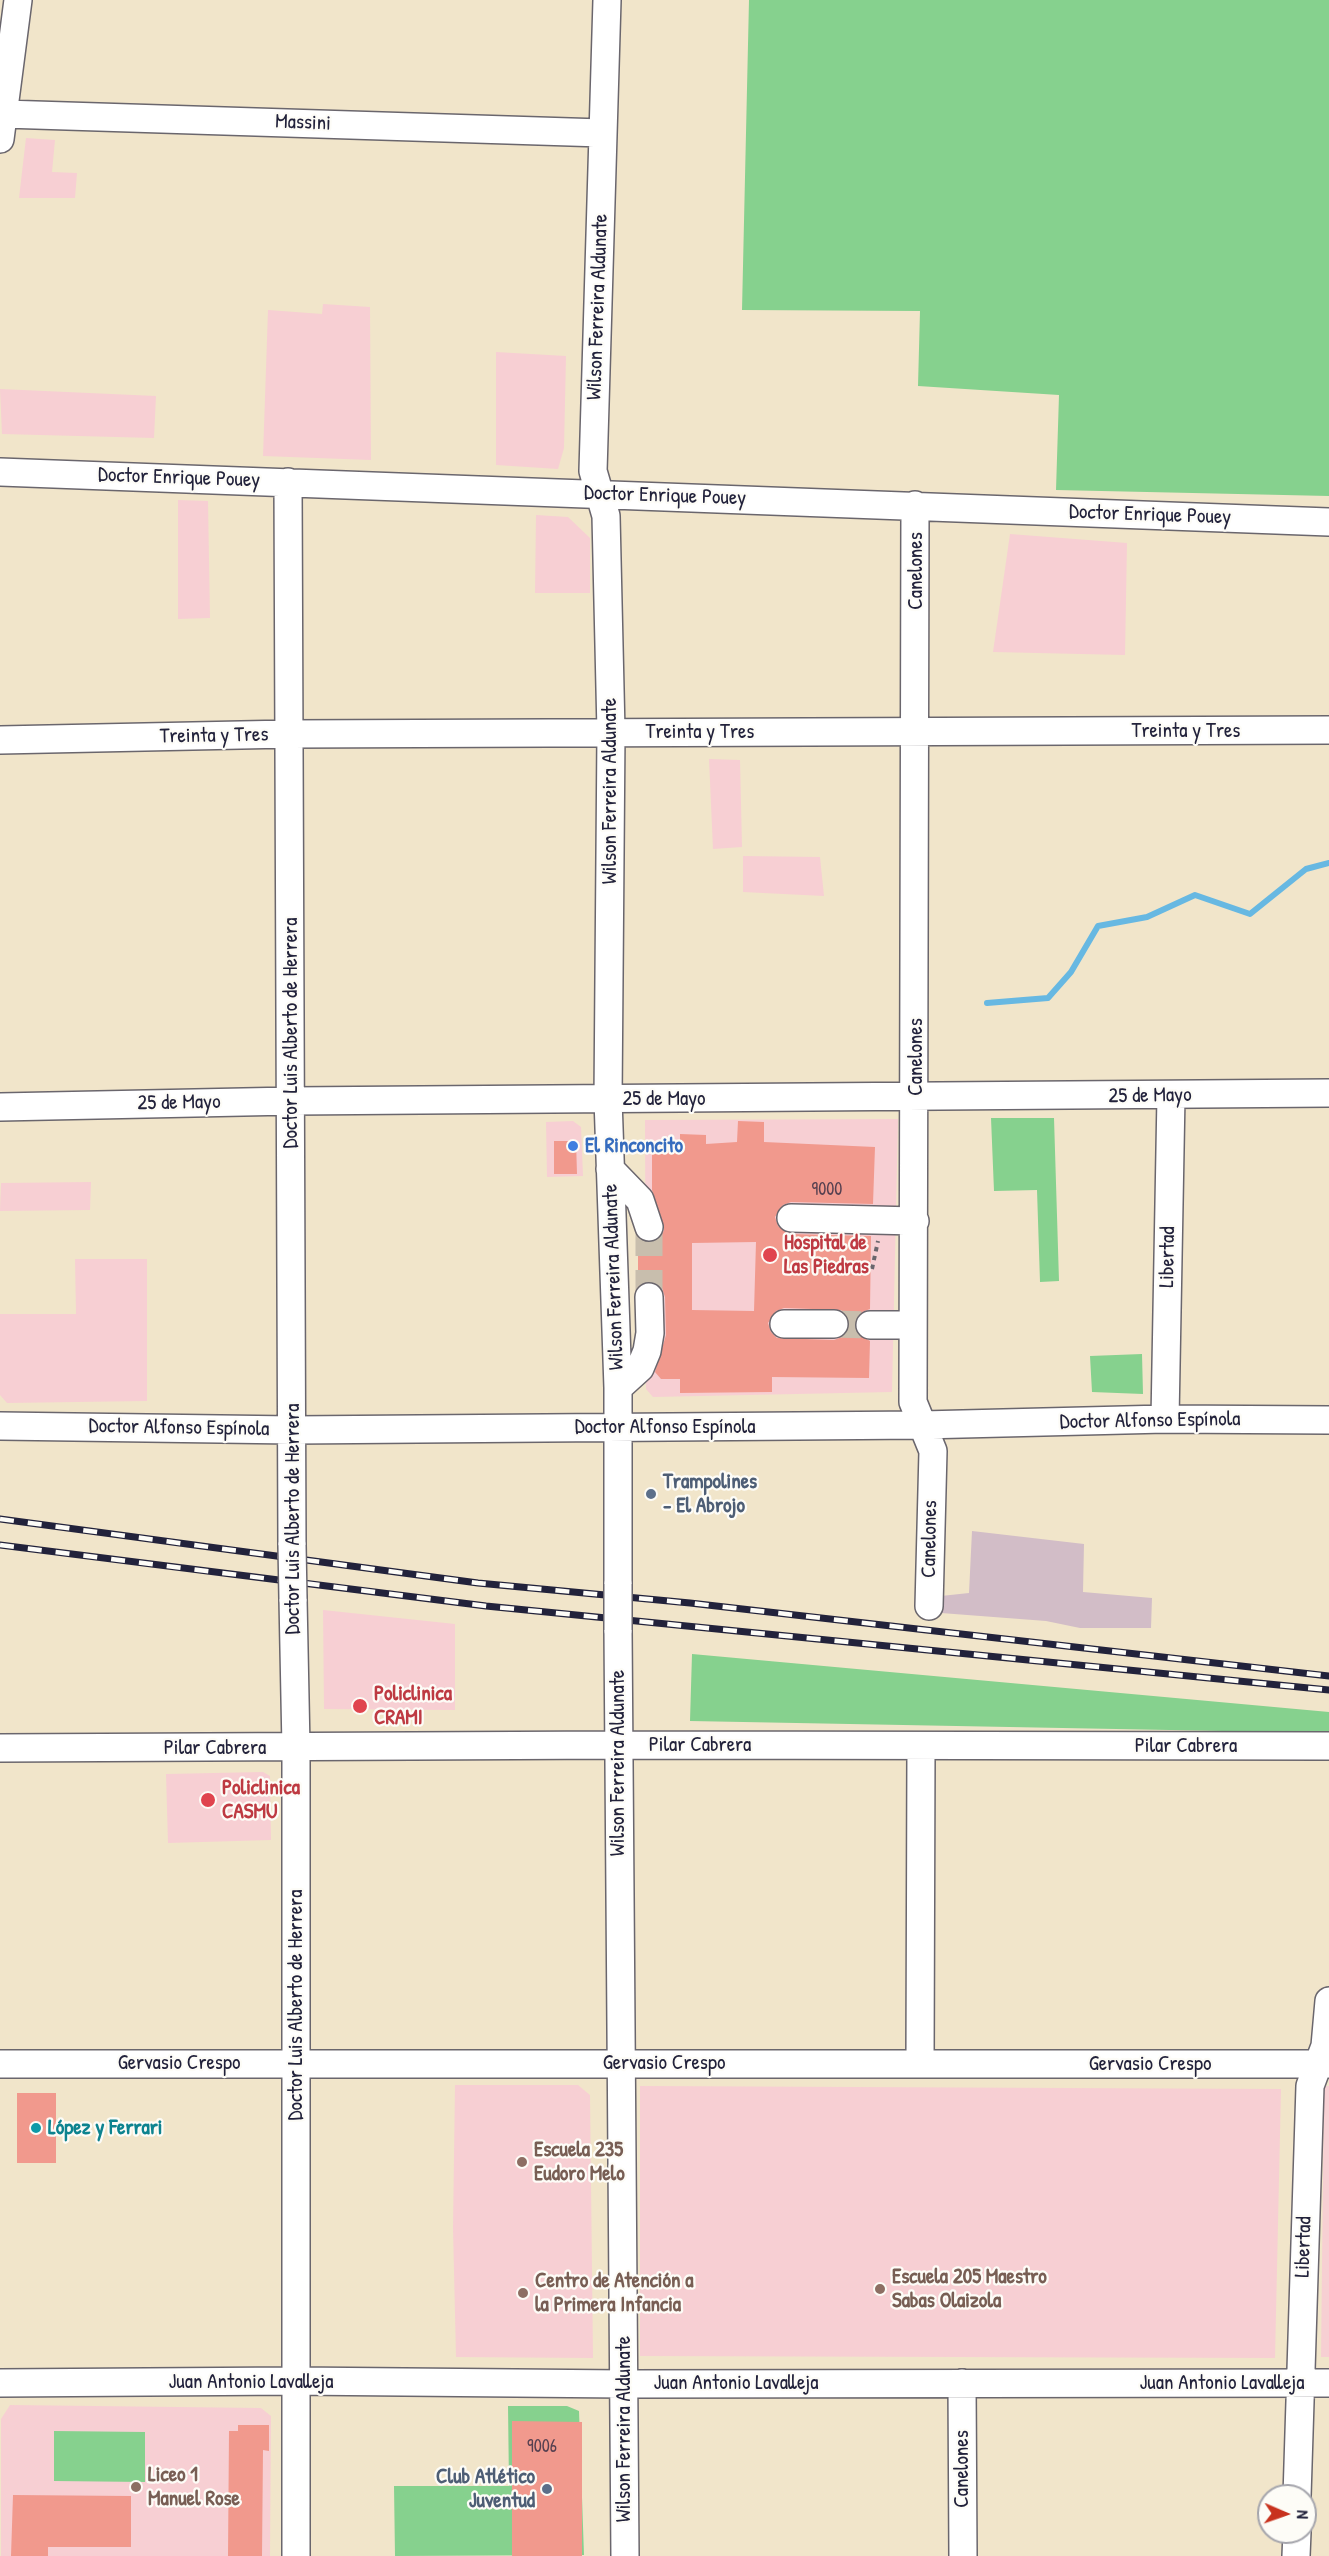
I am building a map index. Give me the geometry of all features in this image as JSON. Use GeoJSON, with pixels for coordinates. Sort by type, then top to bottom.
{"type":"FeatureCollection","features":[{"type":"Feature","properties":{"kind":"street"},"geometry":{"type":"LineString","coordinates":[[2,126],[18,0]]}},
{"type":"Feature","properties":{"kind":"street","name":"Wilson Ferreira Aldunate"},"geometry":{"type":"LineString","coordinates":[[607,0],[593,471],[606,516],[611,732],[608,1099],[618,1388],[618,1745],[625,2556]]}},
{"type":"Feature","properties":{"kind":"street","name":"Massini"},"geometry":{"type":"LineString","coordinates":[[2,126],[602,133]]}},
{"type":"Feature","properties":{"kind":"street","name":"Doctor Enrique Pouey"},"geometry":{"type":"LineString","coordinates":[[0,472],[1329,522]]}},
{"type":"Feature","properties":{"kind":"street","name":"Doctor Luis Alberto de Herrera"},"geometry":{"type":"LineString","coordinates":[[288,482],[292,1545],[296,1748],[294,2381],[296,2556]]}},
{"type":"Feature","properties":{"kind":"street","name":"Canelones"},"geometry":{"type":"LineString","coordinates":[[915,505],[916,1098],[913,1402],[933,1451],[929,1606]]}},
{"type":"Feature","properties":{"kind":"street","name":"Treinta y Tres"},"geometry":{"type":"LineString","coordinates":[[0,740],[289,734],[1329,730]]}},
{"type":"Feature","properties":{"kind":"street","name":"25 de Mayo"},"geometry":{"type":"LineString","coordinates":[[0,1107],[292,1101],[916,1098],[1329,1093]]}},
{"type":"Feature","properties":{"kind":"street","name":"Libertad"},"geometry":{"type":"LineString","coordinates":[[1165,1419],[1171,1096]]}},
{"type":"Feature","properties":{"kind":"street"},"geometry":{"type":"LineString","coordinates":[[610,1169],[640,1200],[649,1227]]}},
{"type":"Feature","properties":{"kind":"street"},"geometry":{"type":"LineString","coordinates":[[791,1218],[915,1221]]}},
{"type":"Feature","properties":{"kind":"street"},"geometry":{"type":"LineString","coordinates":[[618,1388],[640,1368],[647,1351],[650,1333],[649,1297]]}},
{"type":"Feature","properties":{"kind":"street"},"geometry":{"type":"LineString","coordinates":[[784,1324],[834,1324]]}},
{"type":"Feature","properties":{"kind":"street"},"geometry":{"type":"LineString","coordinates":[[870,1325],[913,1325]]}},
{"type":"Feature","properties":{"kind":"street","name":"Doctor Alfonso Espínola"},"geometry":{"type":"LineString","coordinates":[[0,1426],[293,1430],[922,1425],[1165,1419],[1329,1420]]}},
{"type":"Feature","properties":{"kind":"street","name":"Pilar Cabrera"},"geometry":{"type":"LineString","coordinates":[[0,1748],[618,1745],[1329,1746]]}},
{"type":"Feature","properties":{"kind":"street"},"geometry":{"type":"LineString","coordinates":[[920,2064],[921,1746]]}},
{"type":"Feature","properties":{"kind":"street","name":"Libertad"},"geometry":{"type":"LineString","coordinates":[[1297,2484],[1310,2086],[1324,2064],[1329,2001]]}},
{"type":"Feature","properties":{"kind":"street","name":"Gervasio Crespo"},"geometry":{"type":"LineString","coordinates":[[0,2064],[621,2062],[1324,2064]]}},
{"type":"Feature","properties":{"kind":"street","name":"Juan Antonio Lavalleja"},"geometry":{"type":"LineString","coordinates":[[0,2384],[294,2381],[625,2384],[1329,2383]]}},
{"type":"Feature","properties":{"kind":"street","name":"Canelones"},"geometry":{"type":"LineString","coordinates":[[962,2383],[963,2556]]}},
{"type":"Feature","properties":{"kind":"path"},"geometry":{"type":"LineString","coordinates":[[872,1269],[879,1234]]}},
{"type":"Feature","properties":{"kind":"shaded area"},"geometry":{"type":"Polygon","coordinates":[[[26,138],[55,140],[52,172],[77,173],[75,198],[19,198],[26,138]]]}},
{"type":"Feature","properties":{"kind":"shaded area"},"geometry":{"type":"Polygon","coordinates":[[[323,304],[370,307],[371,460],[263,456],[268,310],[322,314],[323,304]]]}},
{"type":"Feature","properties":{"kind":"shaded area"},"geometry":{"type":"Polygon","coordinates":[[[496,352],[566,356],[564,448],[558,469],[496,465],[496,352]]]}},
{"type":"Feature","properties":{"kind":"shaded area"},"geometry":{"type":"Polygon","coordinates":[[[0,389],[156,396],[154,438],[2,434],[0,389]]]}},
{"type":"Feature","properties":{"kind":"shaded area"},"geometry":{"type":"Polygon","coordinates":[[[178,500],[208,501],[210,618],[178,619],[178,500]]]}},
{"type":"Feature","properties":{"kind":"shaded area"},"geometry":{"type":"Polygon","coordinates":[[[536,515],[568,517],[590,538],[590,593],[535,593],[536,515]]]}},
{"type":"Feature","properties":{"kind":"shaded area"},"geometry":{"type":"Polygon","coordinates":[[[1010,534],[1127,543],[1125,655],[993,652],[1010,534]]]}},
{"type":"Feature","properties":{"kind":"shaded area"},"geometry":{"type":"Polygon","coordinates":[[[709,759],[740,760],[742,847],[713,849],[709,759]]]}},
{"type":"Feature","properties":{"kind":"shaded area"},"geometry":{"type":"Polygon","coordinates":[[[743,856],[820,857],[824,896],[743,892],[743,856]]]}},
{"type":"Feature","properties":{"kind":"shaded area","name":"Hospital de Las Piedras"},"geometry":{"type":"Polygon","coordinates":[[[898,1119],[892,1392],[653,1397],[646,1389],[645,1120],[898,1119]]]}},
{"type":"Feature","properties":{"kind":"shaded area"},"geometry":{"type":"Polygon","coordinates":[[[573,1121],[581,1127],[583,1176],[547,1177],[546,1122],[573,1121]]]}},
{"type":"Feature","properties":{"kind":"shaded area"},"geometry":{"type":"Polygon","coordinates":[[[91,1182],[90,1210],[0,1211],[1,1183],[91,1182]]]}},
{"type":"Feature","properties":{"kind":"shaded area"},"geometry":{"type":"Polygon","coordinates":[[[75,1259],[147,1259],[147,1401],[7,1403],[0,1395],[0,1314],[76,1314],[75,1259]]]}},
{"type":"Feature","properties":{"kind":"shaded area"},"geometry":{"type":"Polygon","coordinates":[[[972,1531],[1084,1544],[1083,1592],[1152,1598],[1151,1628],[1080,1628],[1046,1621],[941,1613],[941,1596],[969,1593],[972,1531]]]}},
{"type":"Feature","properties":{"kind":"shaded area"},"geometry":{"type":"Polygon","coordinates":[[[323,1610],[455,1624],[455,1710],[324,1709],[323,1610]]]}},
{"type":"Feature","properties":{"kind":"shaded area"},"geometry":{"type":"Polygon","coordinates":[[[263,1772],[270,1776],[271,1840],[168,1843],[166,1774],[263,1772]]]}},
{"type":"Feature","properties":{"kind":"shaded area"},"geometry":{"type":"Polygon","coordinates":[[[455,2085],[578,2085],[590,2095],[593,2358],[456,2357],[453,2228],[455,2085]]]}},
{"type":"Feature","properties":{"kind":"shaded area","name":"Escuela 205 Maestro Sabas Olaizola"},"geometry":{"type":"Polygon","coordinates":[[[640,2086],[1281,2089],[1275,2358],[640,2356],[640,2086]]]}},
{"type":"Feature","properties":{"kind":"shaded area"},"geometry":{"type":"Polygon","coordinates":[[[1324,2086],[1329,2086],[1329,2357],[1321,2357],[1324,2086]]]}},
{"type":"Feature","properties":{"kind":"shaded area","name":"Liceo 1 Manuel Rose"},"geometry":{"type":"Polygon","coordinates":[[[10,2405],[261,2408],[271,2416],[270,2556],[1,2556],[1,2419],[10,2405]]]}},
{"type":"Feature","properties":{"kind":"green space"},"geometry":{"type":"Polygon","coordinates":[[[749,0],[1329,0],[1329,496],[1056,490],[1059,395],[918,386],[920,311],[742,310],[749,0]]]}},
{"type":"Feature","properties":{"kind":"green space"},"geometry":{"type":"Polygon","coordinates":[[[991,1118],[1054,1118],[1059,1281],[1040,1282],[1037,1190],[994,1191],[991,1118]]]}},
{"type":"Feature","properties":{"kind":"green space"},"geometry":{"type":"Polygon","coordinates":[[[1142,1354],[1143,1394],[1092,1392],[1090,1356],[1142,1354]]]}},
{"type":"Feature","properties":{"kind":"green space"},"geometry":{"type":"Polygon","coordinates":[[[692,1654],[1329,1712],[1329,1733],[690,1721],[692,1654]]]}},
{"type":"Feature","properties":{"kind":"green space"},"geometry":{"type":"Polygon","coordinates":[[[508,2406],[567,2406],[579,2411],[584,2555],[395,2556],[394,2486],[509,2486],[508,2406]]]}},
{"type":"Feature","properties":{"kind":"green space"},"geometry":{"type":"Polygon","coordinates":[[[54,2431],[145,2432],[145,2482],[54,2481],[54,2431]]]}},
{"type":"Feature","properties":{"kind":"building","name":"Hospital de Las Piedras"},"geometry":{"type":"Polygon","coordinates":[[[738,1121],[764,1122],[764,1142],[875,1147],[873,1204],[791,1202],[783,1205],[775,1217],[778,1226],[790,1234],[871,1236],[870,1309],[862,1312],[854,1324],[857,1333],[870,1341],[869,1378],[772,1377],[772,1392],[680,1393],[680,1379],[661,1379],[655,1372],[666,1335],[665,1297],[662,1288],[656,1283],[648,1281],[638,1286],[638,1237],[645,1242],[653,1242],[660,1238],[664,1230],[652,1190],[652,1142],[680,1142],[680,1134],[706,1135],[706,1144],[737,1142],[738,1121]],[[756,1242],[692,1243],[692,1310],[754,1311],[756,1242]],[[784,1308],[776,1311],[768,1323],[771,1332],[777,1338],[834,1340],[842,1337],[848,1331],[848,1317],[841,1310],[784,1308]]]}},
{"type":"Feature","properties":{"kind":"building"},"geometry":{"type":"Polygon","coordinates":[[[554,1141],[576,1141],[577,1174],[554,1174],[554,1141]]]}},
{"type":"Feature","properties":{"kind":"building","name":"López y Ferrari"},"geometry":{"type":"Polygon","coordinates":[[[17,2093],[56,2093],[56,2163],[17,2163],[17,2093]]]}},
{"type":"Feature","properties":{"kind":"building","name":"Club Atlético Juventud"},"geometry":{"type":"Polygon","coordinates":[[[512,2421],[582,2422],[582,2556],[512,2556],[512,2421]]]}},
{"type":"Feature","properties":{"kind":"building"},"geometry":{"type":"Polygon","coordinates":[[[238,2425],[269,2425],[269,2451],[263,2450],[262,2556],[228,2556],[229,2431],[238,2431],[238,2425]]]}},
{"type":"Feature","properties":{"kind":"building"},"geometry":{"type":"Polygon","coordinates":[[[13,2495],[131,2496],[131,2547],[48,2547],[48,2556],[11,2556],[13,2495]]]}},
{"type":"Feature","properties":{"kind":"waterway"},"geometry":{"type":"LineString","coordinates":[[987,1003],[1048,998],[1071,972],[1098,926],[1147,917],[1195,895],[1250,914],[1306,869],[1329,863]]}},
{"type":"Feature","properties":{"kind":"tunnel"},"geometry":{"type":"LineString","coordinates":[[649,1227],[649,1297]]}},
{"type":"Feature","properties":{"kind":"tunnel"},"geometry":{"type":"LineString","coordinates":[[834,1324],[870,1325]]}},
{"type":"Feature","properties":{"kind":"railway"},"geometry":{"type":"LineString","coordinates":[[0,1519],[478,1583],[690,1603],[1329,1676]]}},
{"type":"Feature","properties":{"kind":"railway"},"geometry":{"type":"LineString","coordinates":[[0,1545],[486,1606],[1329,1690]]}},
{"type":"Feature","properties":{"kind":"place","name":"El Rinconcito"},"geometry":{"type":"Point","coordinates":[573,1146]}},
{"type":"Feature","properties":{"kind":"place","name":"Hospital de Las Piedras"},"geometry":{"type":"Point","coordinates":[770,1255]}},
{"type":"Feature","properties":{"kind":"place","name":"Trampolines - El Abrojo"},"geometry":{"type":"Point","coordinates":[651,1494]}},
{"type":"Feature","properties":{"kind":"place","name":"Policlinica CRAMI"},"geometry":{"type":"Point","coordinates":[360,1706]}},
{"type":"Feature","properties":{"kind":"place","name":"Policlinica CASMU"},"geometry":{"type":"Point","coordinates":[208,1800]}},
{"type":"Feature","properties":{"kind":"place","name":"López y Ferrari"},"geometry":{"type":"Point","coordinates":[36,2128]}},
{"type":"Feature","properties":{"kind":"place","name":"Escuela 235 Eudoro Melo"},"geometry":{"type":"Point","coordinates":[522,2162]}},
{"type":"Feature","properties":{"kind":"place","name":"Escuela 205 Maestro Sabas Olaizola"},"geometry":{"type":"Point","coordinates":[880,2289]}},
{"type":"Feature","properties":{"kind":"place","name":"Centro de Atención a la Primera Infancia"},"geometry":{"type":"Point","coordinates":[523,2293]}},
{"type":"Feature","properties":{"kind":"place","name":"Liceo 1 Manuel Rose"},"geometry":{"type":"Point","coordinates":[136,2487]}},
{"type":"Feature","properties":{"kind":"place","name":"Club Atlético Juventud"},"geometry":{"type":"Point","coordinates":[547,2489]}}]}
